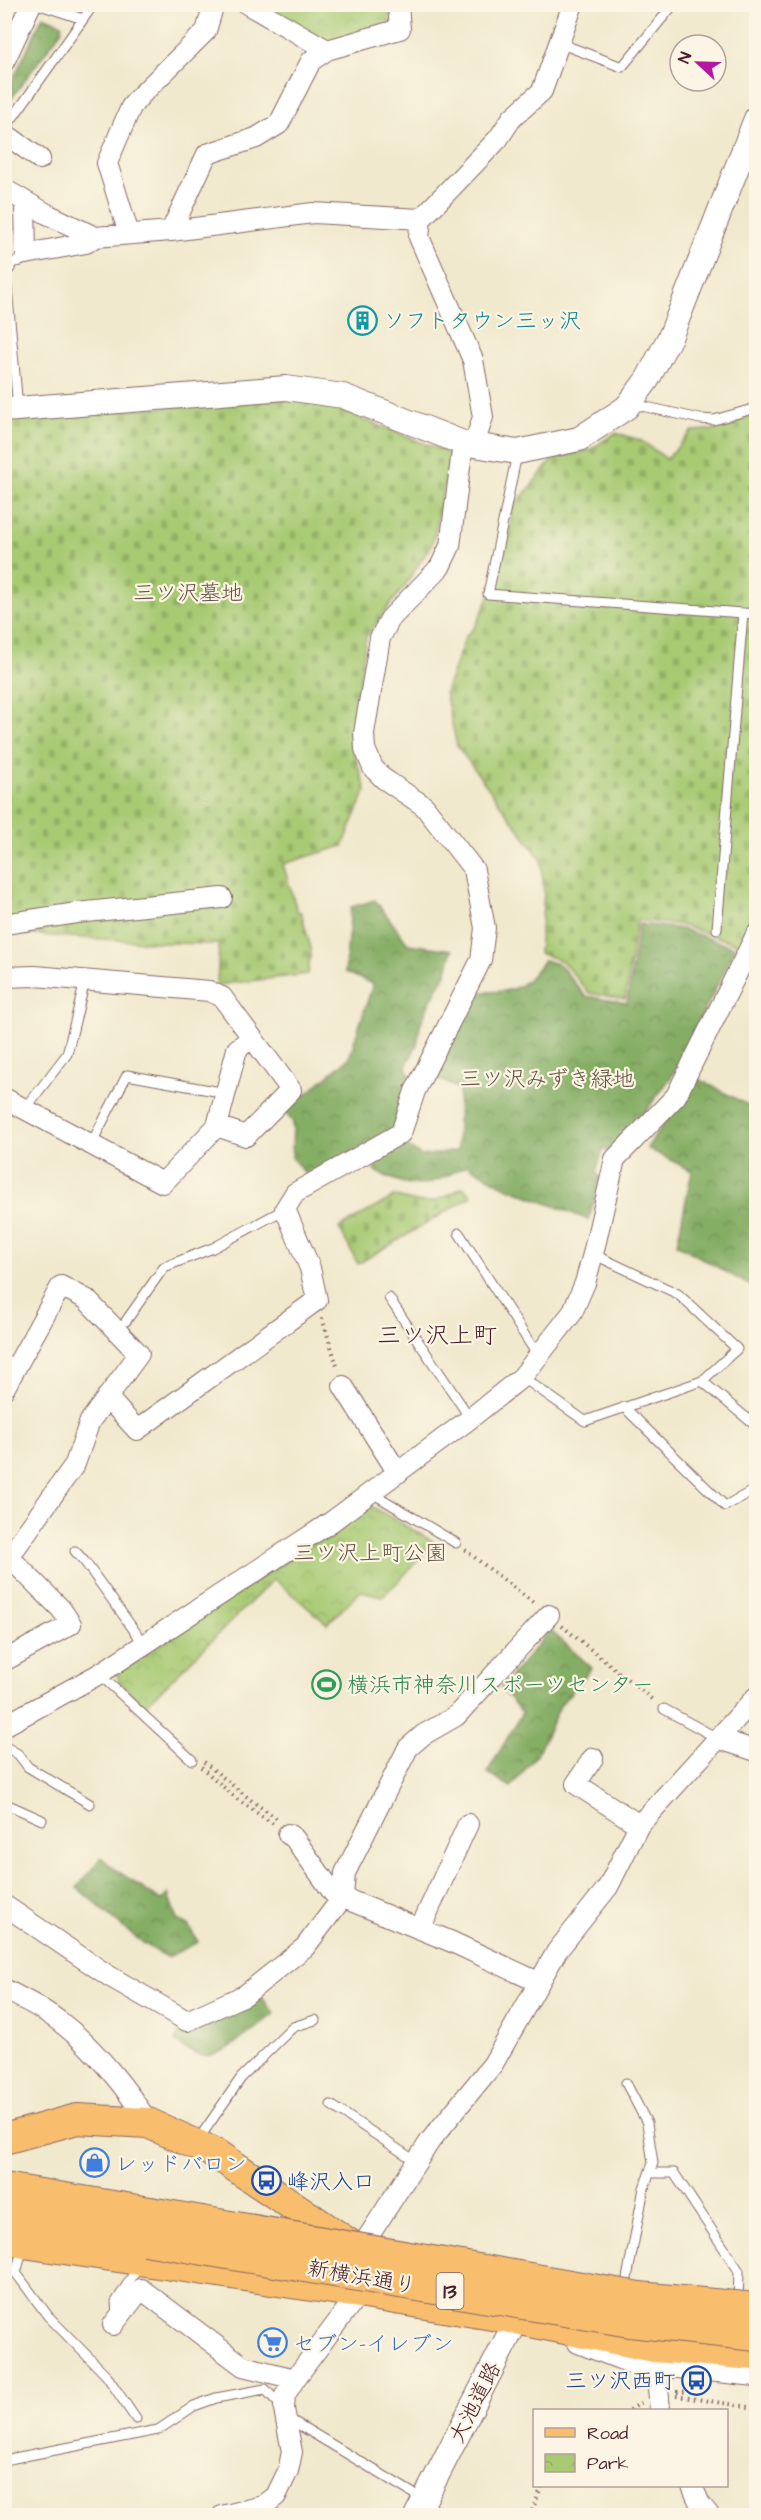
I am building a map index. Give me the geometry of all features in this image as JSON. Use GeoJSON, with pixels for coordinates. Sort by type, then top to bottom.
{"type":"FeatureCollection","features":[{"type":"Feature","properties":{"kind":"main road"},"geometry":{"type":"LineString","coordinates":[[4,2139],[77,2118],[148,2123],[215,2153],[358,2250],[533,2288],[629,2305],[752,2320]]}},
{"type":"Feature","properties":{"kind":"main road","name":"新横浜通り"},"geometry":{"type":"LineString","coordinates":[[4,2188],[148,2226]]}},
{"type":"Feature","properties":{"kind":"main road","name":"新横浜通り"},"geometry":{"type":"LineString","coordinates":[[4,2215],[148,2226],[639,2297],[752,2320]]}},
{"type":"Feature","properties":{"kind":"main road"},"geometry":{"type":"LineString","coordinates":[[14,2240],[516,2319],[655,2356],[756,2355]]}},
{"type":"Feature","properties":{"kind":"street"},"geometry":{"type":"LineString","coordinates":[[4,62],[31,4]]}},
{"type":"Feature","properties":{"kind":"street"},"geometry":{"type":"LineString","coordinates":[[129,234],[107,163],[131,107],[206,31],[214,4]]}},
{"type":"Feature","properties":{"kind":"street"},"geometry":{"type":"LineString","coordinates":[[247,4],[327,50]]}},
{"type":"Feature","properties":{"kind":"street"},"geometry":{"type":"LineString","coordinates":[[171,231],[207,154],[256,138],[279,124],[311,61],[327,50],[400,29],[398,4]]}},
{"type":"Feature","properties":{"kind":"street"},"geometry":{"type":"LineString","coordinates":[[107,1397],[137,1430],[317,1300],[310,1268],[285,1209],[296,1193],[401,1133],[416,1091],[481,960],[485,928],[474,870],[424,806],[384,779],[373,768],[365,749],[364,733],[380,638],[390,619],[440,567],[450,546],[469,444],[483,417],[473,360],[418,237],[421,219],[498,139],[512,118],[542,92],[573,4]]}},
{"type":"Feature","properties":{"kind":"street"},"geometry":{"type":"LineString","coordinates":[[11,410],[286,388],[343,396],[469,444],[517,452],[579,439],[631,403],[647,381],[670,335],[756,119]]}},
{"type":"Feature","properties":{"kind":"street"},"geometry":{"type":"LineString","coordinates":[[4,131],[40,159]]}},
{"type":"Feature","properties":{"kind":"street"},"geometry":{"type":"LineString","coordinates":[[4,189],[95,237]]}},
{"type":"Feature","properties":{"kind":"street"},"geometry":{"type":"LineString","coordinates":[[25,201],[26,254],[86,243],[95,237],[171,231],[313,213],[421,219]]}},
{"type":"Feature","properties":{"kind":"street"},"geometry":{"type":"LineString","coordinates":[[4,924],[77,913],[222,898]]}},
{"type":"Feature","properties":{"kind":"street"},"geometry":{"type":"LineString","coordinates":[[4,1726],[99,1674],[331,1522],[522,1377],[572,1313],[585,1283],[615,1159],[676,1096],[756,935]]}},
{"type":"Feature","properties":{"kind":"street"},"geometry":{"type":"LineString","coordinates":[[4,977],[35,976],[209,991],[222,997],[291,1090],[246,1136],[217,1126]]}},
{"type":"Feature","properties":{"kind":"street"},"geometry":{"type":"LineString","coordinates":[[4,1098],[163,1183],[217,1126],[237,1049],[252,1038]]}},
{"type":"Feature","properties":{"kind":"street"},"geometry":{"type":"LineString","coordinates":[[4,1389],[62,1286],[86,1299],[121,1327],[139,1354],[90,1420],[75,1464],[7,1561],[61,1609],[71,1624],[4,1661]]}},
{"type":"Feature","properties":{"kind":"street"},"geometry":{"type":"LineString","coordinates":[[343,1386],[398,1473]]}},
{"type":"Feature","properties":{"kind":"street"},"geometry":{"type":"LineString","coordinates":[[4,1905],[109,1976],[187,2021],[245,1995],[305,1947],[343,1897],[345,1873],[408,1748],[423,1735],[456,1716],[549,1616]]}},
{"type":"Feature","properties":{"kind":"street"},"geometry":{"type":"LineString","coordinates":[[222,2516],[263,2506],[276,2496],[288,2471],[292,2452],[285,2413],[285,2396],[359,2293],[358,2250],[418,2163],[430,2141],[493,2064],[557,1951],[608,1887],[639,1825],[756,1697]]}},
{"type":"Feature","properties":{"kind":"street"},"geometry":{"type":"LineString","coordinates":[[717,1738],[756,1751]]}},
{"type":"Feature","properties":{"kind":"street"},"geometry":{"type":"LineString","coordinates":[[593,1758],[576,1784],[639,1825]]}},
{"type":"Feature","properties":{"kind":"street"},"geometry":{"type":"LineString","coordinates":[[420,1929],[468,1824]]}},
{"type":"Feature","properties":{"kind":"street"},"geometry":{"type":"LineString","coordinates":[[286,1829],[334,1894],[420,1929],[538,1982]]}},
{"type":"Feature","properties":{"kind":"street"},"geometry":{"type":"LineString","coordinates":[[4,1989],[40,2008],[66,2026],[134,2100],[148,2123]]}},
{"type":"Feature","properties":{"kind":"street","name":"大池道路"},"geometry":{"type":"LineString","coordinates":[[427,2510],[516,2319],[533,2288]]}},
{"type":"Feature","properties":{"kind":"street"},"geometry":{"type":"LineString","coordinates":[[116,2322],[141,2289],[243,2366],[295,2379]]}},
{"type":"Feature","properties":{"kind":"street"},"geometry":{"type":"LineString","coordinates":[[629,2305],[655,2356],[659,2402]]}},
{"type":"Feature","properties":{"kind":"street"},"geometry":{"type":"LineString","coordinates":[[655,2356],[756,2376]]}},
{"type":"Feature","properties":{"kind":"street"},"geometry":{"type":"LineString","coordinates":[[692,2487],[701,2512]]}},
{"type":"Feature","properties":{"kind":"lane"},"geometry":{"type":"LineString","coordinates":[[37,4],[83,19]]}},
{"type":"Feature","properties":{"kind":"lane"},"geometry":{"type":"LineString","coordinates":[[4,131],[94,4]]}},
{"type":"Feature","properties":{"kind":"lane"},"geometry":{"type":"LineString","coordinates":[[559,43],[622,67],[674,4]]}},
{"type":"Feature","properties":{"kind":"lane"},"geometry":{"type":"LineString","coordinates":[[11,410],[5,266],[8,263],[21,261],[26,254]]}},
{"type":"Feature","properties":{"kind":"lane"},"geometry":{"type":"LineString","coordinates":[[631,403],[700,419],[714,420],[756,408]]}},
{"type":"Feature","properties":{"kind":"lane"},"geometry":{"type":"LineString","coordinates":[[517,452],[488,594],[756,614]]}},
{"type":"Feature","properties":{"kind":"lane"},"geometry":{"type":"LineString","coordinates":[[717,929],[743,613]]}},
{"type":"Feature","properties":{"kind":"lane"},"geometry":{"type":"LineString","coordinates":[[25,1109],[67,1054],[85,981]]}},
{"type":"Feature","properties":{"kind":"lane"},"geometry":{"type":"LineString","coordinates":[[91,1144],[127,1075],[226,1093]]}},
{"type":"Feature","properties":{"kind":"lane"},"geometry":{"type":"LineString","coordinates":[[121,1327],[164,1267],[213,1248],[285,1209]]}},
{"type":"Feature","properties":{"kind":"lane"},"geometry":{"type":"LineString","coordinates":[[459,1233],[538,1356]]}},
{"type":"Feature","properties":{"kind":"lane"},"geometry":{"type":"LineString","coordinates":[[522,1377],[585,1420],[702,1381],[737,1349],[678,1294],[593,1254]]}},
{"type":"Feature","properties":{"kind":"lane"},"geometry":{"type":"LineString","coordinates":[[389,1298],[470,1418]]}},
{"type":"Feature","properties":{"kind":"lane"},"geometry":{"type":"LineString","coordinates":[[702,1381],[756,1426]]}},
{"type":"Feature","properties":{"kind":"lane"},"geometry":{"type":"LineString","coordinates":[[624,1407],[725,1506],[756,1489]]}},
{"type":"Feature","properties":{"kind":"lane"},"geometry":{"type":"LineString","coordinates":[[372,1493],[456,1543]]}},
{"type":"Feature","properties":{"kind":"lane"},"geometry":{"type":"LineString","coordinates":[[75,1551],[144,1644]]}},
{"type":"Feature","properties":{"kind":"lane"},"geometry":{"type":"LineString","coordinates":[[99,1674],[194,1758]]}},
{"type":"Feature","properties":{"kind":"lane"},"geometry":{"type":"LineString","coordinates":[[664,1709],[717,1738]]}},
{"type":"Feature","properties":{"kind":"lane"},"geometry":{"type":"LineString","coordinates":[[4,1746],[18,1754],[28,1767],[90,1804]]}},
{"type":"Feature","properties":{"kind":"lane"},"geometry":{"type":"LineString","coordinates":[[4,1803],[42,1820]]}},
{"type":"Feature","properties":{"kind":"lane"},"geometry":{"type":"LineString","coordinates":[[195,2144],[241,2078],[293,2027],[315,2020]]}},
{"type":"Feature","properties":{"kind":"lane"},"geometry":{"type":"LineString","coordinates":[[626,2083],[647,2123],[653,2163],[644,2188],[629,2305]]}},
{"type":"Feature","properties":{"kind":"lane"},"geometry":{"type":"LineString","coordinates":[[331,2105],[418,2163]]}},
{"type":"Feature","properties":{"kind":"lane"},"geometry":{"type":"LineString","coordinates":[[649,2173],[674,2173],[740,2271],[752,2320]]}},
{"type":"Feature","properties":{"kind":"lane"},"geometry":{"type":"LineString","coordinates":[[14,2240],[16,2273],[48,2316],[106,2375],[136,2419]]}},
{"type":"Feature","properties":{"kind":"lane"},"geometry":{"type":"LineString","coordinates":[[116,2322],[116,2302],[135,2272]]}},
{"type":"Feature","properties":{"kind":"lane"},"geometry":{"type":"LineString","coordinates":[[4,2460],[158,2430],[194,2406],[216,2398],[265,2389],[285,2413],[427,2510]]}},
{"type":"Feature","properties":{"kind":"path"},"geometry":{"type":"LineString","coordinates":[[317,1300],[343,1386]]}},
{"type":"Feature","properties":{"kind":"path"},"geometry":{"type":"LineString","coordinates":[[194,1758],[237,1799],[286,1829]]}},
{"type":"Feature","properties":{"kind":"path"},"geometry":{"type":"LineString","coordinates":[[194,1758],[286,1829]]}},
{"type":"Feature","properties":{"kind":"path"},"geometry":{"type":"LineString","coordinates":[[659,2402],[756,2408]]}},
{"type":"Feature","properties":{"kind":"path"},"geometry":{"type":"LineString","coordinates":[[530,2516],[542,2487]]}},
{"type":"Feature","properties":{"kind":"green space"},"geometry":{"type":"Polygon","coordinates":[[[259,5],[389,5],[390,27],[327,43],[259,5]]]}},
{"type":"Feature","properties":{"kind":"green space"},"geometry":{"type":"Polygon","coordinates":[[[43,16],[62,24],[62,30],[5,107],[5,96],[43,16]]]}},
{"type":"Feature","properties":{"kind":"green space","name":"三ツ沢墓地"},"geometry":{"type":"Polygon","coordinates":[[[295,398],[325,404],[451,454],[433,542],[406,584],[366,637],[351,744],[366,790],[343,846],[283,864],[297,911],[301,912],[311,949],[308,974],[217,985],[219,944],[5,933],[4,419],[295,398]]]}},
{"type":"Feature","properties":{"kind":"green space"},"geometry":{"type":"Polygon","coordinates":[[[756,411],[756,920],[744,946],[681,925],[637,920],[625,999],[589,993],[562,961],[539,953],[544,894],[541,859],[457,746],[445,692],[466,636],[475,627],[487,602],[509,536],[512,509],[554,458],[590,450],[615,433],[640,440],[667,459],[692,431],[714,430],[725,422],[739,421],[756,411]]]}},
{"type":"Feature","properties":{"kind":"green space"},"geometry":{"type":"Polygon","coordinates":[[[375,900],[408,944],[452,950],[447,972],[420,1025],[417,1045],[406,1066],[411,1079],[393,1130],[308,1177],[292,1158],[293,1122],[285,1112],[349,1058],[373,984],[345,972],[351,907],[375,900]]]}},
{"type":"Feature","properties":{"kind":"green space","name":"三ツ沢みずき緑地"},"geometry":{"type":"Polygon","coordinates":[[[639,924],[682,929],[736,948],[671,1077],[646,1111],[610,1152],[603,1149],[596,1172],[600,1177],[589,1220],[504,1186],[467,1165],[442,1178],[422,1184],[401,1182],[374,1170],[382,1153],[402,1142],[421,1156],[457,1151],[459,1089],[433,1076],[479,992],[510,990],[517,987],[530,978],[544,960],[560,965],[585,996],[627,1003],[639,924]]]}},
{"type":"Feature","properties":{"kind":"green space"},"geometry":{"type":"Polygon","coordinates":[[[693,1076],[753,1108],[756,1102],[756,1289],[677,1244],[692,1171],[647,1148],[682,1098],[693,1076]]]}},
{"type":"Feature","properties":{"kind":"green space"},"geometry":{"type":"Polygon","coordinates":[[[463,1187],[472,1196],[358,1264],[339,1228],[395,1196],[424,1203],[445,1197],[463,1187]]]}},
{"type":"Feature","properties":{"kind":"green space","name":"三ツ沢上町公園"},"geometry":{"type":"Polygon","coordinates":[[[369,1505],[434,1542],[399,1581],[382,1596],[361,1591],[327,1624],[274,1579],[145,1706],[120,1683],[117,1674],[369,1505]]]}},
{"type":"Feature","properties":{"kind":"green space"},"geometry":{"type":"Polygon","coordinates":[[[550,1630],[592,1668],[561,1704],[537,1754],[511,1787],[487,1773],[522,1713],[501,1688],[550,1630]]]}},
{"type":"Feature","properties":{"kind":"green space"},"geometry":{"type":"Polygon","coordinates":[[[101,1857],[161,1901],[168,1894],[177,1920],[188,1925],[198,1942],[168,1957],[143,1943],[77,1888],[101,1857]]]}},
{"type":"Feature","properties":{"kind":"green space"},"geometry":{"type":"Polygon","coordinates":[[[261,1996],[274,2014],[232,2046],[213,2055],[201,2056],[175,2042],[182,2025],[192,2028],[246,2006],[261,1996]]]}},
{"type":"Feature","properties":{"kind":"place","name":"ソフトタウン三ッ沢"},"geometry":{"type":"Point","coordinates":[362,320]}},
{"type":"Feature","properties":{"kind":"place","name":"横浜市神奈川スポーツセンター"},"geometry":{"type":"Point","coordinates":[326,1684]}},
{"type":"Feature","properties":{"kind":"place","name":"レッドバロン"},"geometry":{"type":"Point","coordinates":[94,2163]}},
{"type":"Feature","properties":{"kind":"place","name":"峰沢入口"},"geometry":{"type":"Point","coordinates":[266,2181]}},
{"type":"Feature","properties":{"kind":"place","name":"セブン-イレブン"},"geometry":{"type":"Point","coordinates":[272,2343]}},
{"type":"Feature","properties":{"kind":"place","name":"三ツ沢西町"},"geometry":{"type":"Point","coordinates":[696,2380]}},
{"type":"Feature","properties":{"kind":"district","name":"三ツ沢上町"},"geometry":{"type":"Point","coordinates":[437,1335]}}]}
